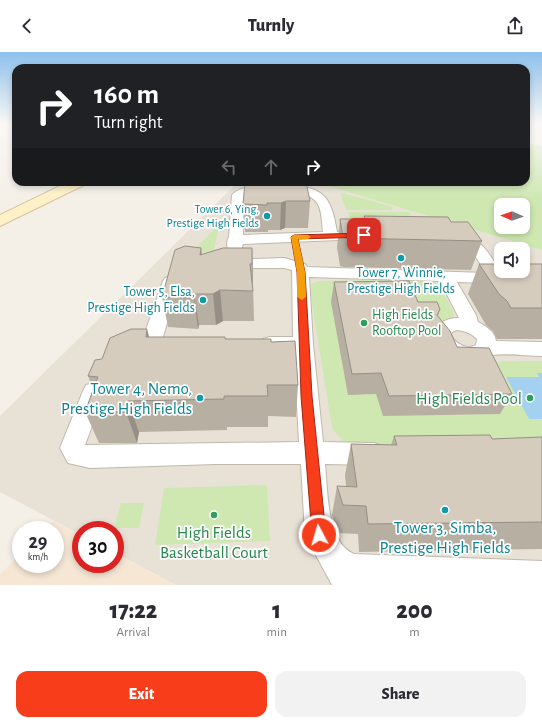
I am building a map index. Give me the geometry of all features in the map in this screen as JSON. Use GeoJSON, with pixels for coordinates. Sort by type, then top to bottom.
{"type":"FeatureCollection","features":[{"type":"Feature","properties":{"kind":"street"},"geometry":{"type":"LineString","coordinates":[[0,221],[71,186]]}},
{"type":"Feature","properties":{"kind":"street"},"geometry":{"type":"LineString","coordinates":[[236,263],[234,240],[238,195],[245,191],[294,190],[314,192],[321,198],[337,235]]}},
{"type":"Feature","properties":{"kind":"street"},"geometry":{"type":"LineString","coordinates":[[336,205],[337,235]]}},
{"type":"Feature","properties":{"kind":"street"},"geometry":{"type":"LineString","coordinates":[[234,240],[337,235],[380,235]]}},
{"type":"Feature","properties":{"kind":"street"},"geometry":{"type":"LineString","coordinates":[[444,236],[462,238],[471,242],[494,273]]}},
{"type":"Feature","properties":{"kind":"street"},"geometry":{"type":"LineString","coordinates":[[294,237],[300,270],[303,344],[319,535],[342,573],[353,569],[542,576]]}},
{"type":"Feature","properties":{"kind":"street"},"geometry":{"type":"LineString","coordinates":[[213,264],[284,263],[300,270],[494,278]]}},
{"type":"Feature","properties":{"kind":"street"},"geometry":{"type":"LineString","coordinates":[[152,347],[172,276],[180,270]]}},
{"type":"Feature","properties":{"kind":"street"},"geometry":{"type":"LineString","coordinates":[[530,271],[542,270]]}},
{"type":"Feature","properties":{"kind":"street"},"geometry":{"type":"LineString","coordinates":[[446,277],[467,315],[470,326]]}},
{"type":"Feature","properties":{"kind":"street"},"geometry":{"type":"LineString","coordinates":[[498,278],[542,280]]}},
{"type":"Feature","properties":{"kind":"street"},"geometry":{"type":"LineString","coordinates":[[486,348],[486,338],[477,329],[470,326],[458,323],[447,325],[441,332],[441,336],[449,346],[463,353],[478,353],[486,348],[542,349]]}},
{"type":"Feature","properties":{"kind":"street"},"geometry":{"type":"LineString","coordinates":[[248,344],[303,344]]}},
{"type":"Feature","properties":{"kind":"street"},"geometry":{"type":"LineString","coordinates":[[102,371],[72,448],[77,455],[90,457],[216,453],[396,454]]}},
{"type":"Feature","properties":{"kind":"shaded area"},"geometry":{"type":"Polygon","coordinates":[[[234,186],[327,186],[515,242],[494,242],[494,278],[530,278],[530,246],[542,250],[542,585],[176,585],[124,558],[124,521],[72,521],[72,530],[64,526],[64,521],[55,521],[0,492],[0,416],[234,186]]]}},
{"type":"Feature","properties":{"kind":"shaded area"},"geometry":{"type":"Polygon","coordinates":[[[64,526],[72,530],[72,573],[124,573],[124,558],[176,585],[0,585],[0,574],[12,563],[12,573],[64,573],[64,526]]]}},
{"type":"Feature","properties":{"kind":"green space"},"geometry":{"type":"Polygon","coordinates":[[[530,149],[542,149],[542,250],[530,246],[530,242],[515,242],[327,186],[530,186],[530,149]]]}},
{"type":"Feature","properties":{"kind":"green space"},"geometry":{"type":"Polygon","coordinates":[[[340,193],[393,207],[392,210],[346,210],[340,193]]]}},
{"type":"Feature","properties":{"kind":"green space"},"geometry":{"type":"Polygon","coordinates":[[[348,212],[409,212],[418,227],[353,228],[348,212]]]}},
{"type":"Feature","properties":{"kind":"green space"},"geometry":{"type":"Polygon","coordinates":[[[219,225],[214,251],[208,253],[192,251],[219,225]]]}},
{"type":"Feature","properties":{"kind":"green space"},"geometry":{"type":"Polygon","coordinates":[[[428,279],[439,283],[454,314],[452,320],[434,323],[446,362],[542,361],[542,445],[522,443],[351,445],[342,440],[334,431],[332,428],[309,285],[318,281],[428,279]]]}},
{"type":"Feature","properties":{"kind":"green space","name":"High Fields Basketball Court"},"geometry":{"type":"Polygon","coordinates":[[[267,485],[270,541],[155,545],[164,488],[267,485]]]}},
{"type":"Feature","properties":{"kind":"green space"},"geometry":{"type":"Polygon","coordinates":[[[121,503],[144,503],[139,528],[124,528],[124,521],[116,521],[121,503]]]}},
{"type":"Feature","properties":{"kind":"water","name":"High Fields Pool"},"geometry":{"type":"Polygon","coordinates":[[[537,373],[542,373],[542,419],[529,419],[506,377],[539,377],[537,373]]]}},
{"type":"Feature","properties":{"kind":"building"},"geometry":{"type":"Polygon","coordinates":[[[245,186],[307,186],[310,201],[286,201],[281,203],[267,203],[267,205],[243,204],[245,186]]]}},
{"type":"Feature","properties":{"kind":"building"},"geometry":{"type":"Polygon","coordinates":[[[364,216],[448,217],[451,222],[468,222],[482,241],[343,237],[340,219],[365,219],[364,216]]]}},
{"type":"Feature","properties":{"kind":"building"},"geometry":{"type":"Polygon","coordinates":[[[185,246],[201,248],[200,255],[223,248],[252,248],[252,264],[250,264],[253,291],[220,290],[213,294],[194,294],[194,298],[162,297],[175,250],[185,246]]]}},
{"type":"Feature","properties":{"kind":"building"},"geometry":{"type":"Polygon","coordinates":[[[479,264],[494,264],[494,278],[530,278],[530,264],[542,264],[542,308],[511,308],[507,301],[499,294],[479,264]]]}},
{"type":"Feature","properties":{"kind":"building"},"geometry":{"type":"Polygon","coordinates":[[[409,281],[418,302],[437,302],[440,309],[437,315],[450,331],[457,347],[489,348],[512,394],[389,396],[381,373],[352,374],[334,282],[409,281]]]}},
{"type":"Feature","properties":{"kind":"building"},"geometry":{"type":"Polygon","coordinates":[[[131,329],[147,329],[146,337],[225,337],[225,339],[271,339],[271,342],[295,341],[298,385],[267,385],[268,396],[224,396],[224,399],[128,401],[126,412],[85,412],[98,377],[88,376],[95,360],[102,359],[110,338],[131,329]]]}},
{"type":"Feature","properties":{"kind":"building"},"geometry":{"type":"Polygon","coordinates":[[[490,435],[492,439],[542,437],[542,522],[368,524],[366,506],[343,505],[337,486],[357,487],[351,444],[397,445],[394,436],[490,435]]]}},
{"type":"Feature","properties":{"kind":"slow traffic"},"geometry":{"type":"LineString","coordinates":[[302,297],[301,272],[294,237],[308,237]]}},
{"type":"Feature","properties":{"kind":"place","name":"Tower 6, Ying, Prestige High Fields"},"geometry":{"type":"Point","coordinates":[267,216]}},
{"type":"Feature","properties":{"kind":"place","name":"Tower 7, Winnie, Prestige High Fields"},"geometry":{"type":"Point","coordinates":[401,258]}},
{"type":"Feature","properties":{"kind":"place","name":"Tower 5, Elsa, Prestige High Fields"},"geometry":{"type":"Point","coordinates":[203,300]}},
{"type":"Feature","properties":{"kind":"place","name":"High Fields Rooftop Pool"},"geometry":{"type":"Point","coordinates":[364,323]}},
{"type":"Feature","properties":{"kind":"place","name":"Tower 4, Nemo, Prestige High Fields"},"geometry":{"type":"Point","coordinates":[200,398]}},
{"type":"Feature","properties":{"kind":"place","name":"High Fields Pool"},"geometry":{"type":"Point","coordinates":[530,398]}},
{"type":"Feature","properties":{"kind":"place","name":"Tower 3, Simba, Prestige High Fields"},"geometry":{"type":"Point","coordinates":[445,510]}},
{"type":"Feature","properties":{"kind":"place","name":"High Fields Basketball Court"},"geometry":{"type":"Point","coordinates":[214,515]}},
{"type":"Feature","properties":{"kind":"route"},"geometry":{"type":"LineString","coordinates":[[319,535],[303,344],[301,272],[294,237],[364,235]]}}]}
